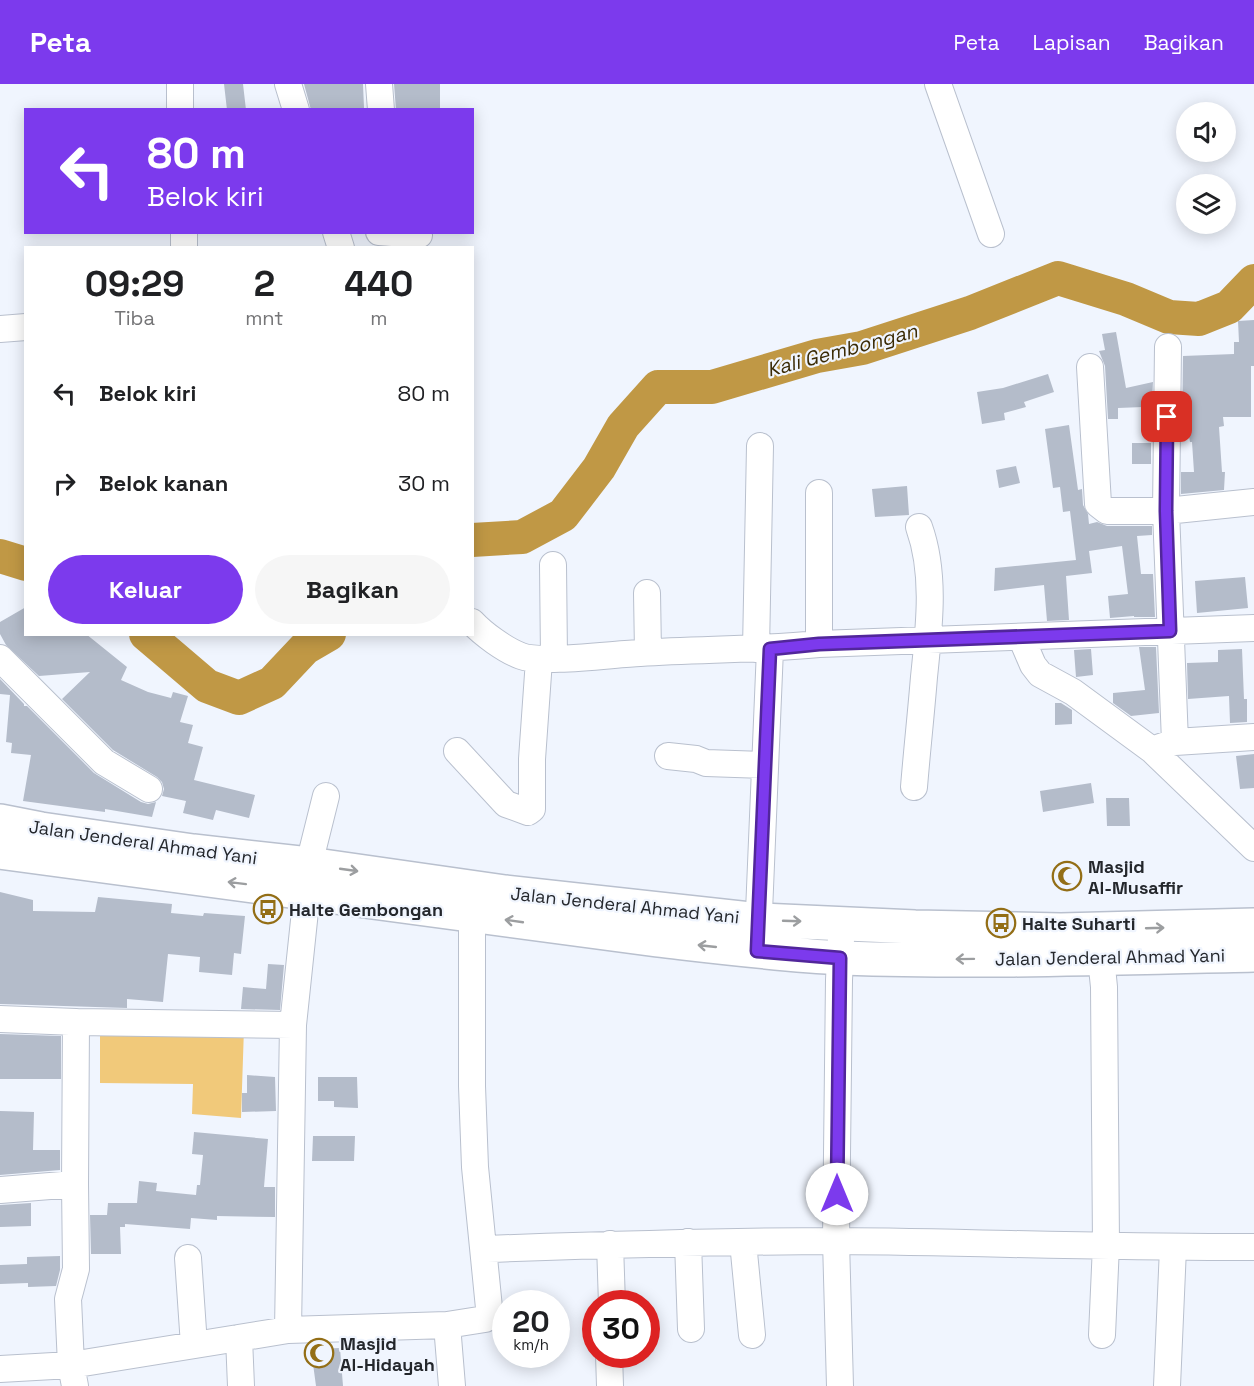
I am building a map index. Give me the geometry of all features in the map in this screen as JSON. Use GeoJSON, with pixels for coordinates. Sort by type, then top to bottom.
{"type":"FeatureCollection","features":[{"type":"Feature","properties":{"kind":"highway","name":"Jalan Jenderal Ahmad Yani"},"geometry":{"type":"LineString","coordinates":[[0,821],[52,831],[193,850],[472,916],[657,940],[758,936],[842,922],[915,927],[1061,930],[1254,926]]}},
{"type":"Feature","properties":{"kind":"highway","name":"Jalan Jenderal Ahmad Yani"},"geometry":{"type":"LineString","coordinates":[[0,852],[505,892],[758,936],[840,958],[925,960],[1254,955]]}},
{"type":"Feature","properties":{"kind":"street"},"geometry":{"type":"LineString","coordinates":[[180,84],[180,108]]}},
{"type":"Feature","properties":{"kind":"street"},"geometry":{"type":"LineString","coordinates":[[288,84],[295,108]]}},
{"type":"Feature","properties":{"kind":"street"},"geometry":{"type":"LineString","coordinates":[[379,84],[381,108]]}},
{"type":"Feature","properties":{"kind":"street"},"geometry":{"type":"LineString","coordinates":[[938,84],[991,234]]}},
{"type":"Feature","properties":{"kind":"street"},"geometry":{"type":"LineString","coordinates":[[405,234],[419,235]]}},
{"type":"Feature","properties":{"kind":"street"},"geometry":{"type":"LineString","coordinates":[[0,329],[24,327]]}},
{"type":"Feature","properties":{"kind":"street"},"geometry":{"type":"LineString","coordinates":[[1163,746],[1170,631],[1166,511],[1168,347]]}},
{"type":"Feature","properties":{"kind":"street"},"geometry":{"type":"LineString","coordinates":[[1090,367],[1098,504],[1107,511],[1166,511],[1254,502]]}},
{"type":"Feature","properties":{"kind":"street"},"geometry":{"type":"LineString","coordinates":[[758,936],[765,765],[760,446]]}},
{"type":"Feature","properties":{"kind":"street"},"geometry":{"type":"LineString","coordinates":[[819,493],[819,644]]}},
{"type":"Feature","properties":{"kind":"street"},"geometry":{"type":"LineString","coordinates":[[914,787],[928,641],[928,559],[919,527]]}},
{"type":"Feature","properties":{"kind":"street"},"geometry":{"type":"LineString","coordinates":[[457,751],[506,804],[528,812],[532,809],[532,759],[547,659],[554,565]]}},
{"type":"Feature","properties":{"kind":"street"},"geometry":{"type":"LineString","coordinates":[[647,593],[648,652]]}},
{"type":"Feature","properties":{"kind":"street"},"geometry":{"type":"LineString","coordinates":[[474,623],[481,632],[521,656],[547,659],[648,652],[763,649],[819,644],[1254,628]]}},
{"type":"Feature","properties":{"kind":"street"},"geometry":{"type":"LineString","coordinates":[[1021,637],[1033,665],[1040,674],[1163,746],[1254,848]]}},
{"type":"Feature","properties":{"kind":"street"},"geometry":{"type":"LineString","coordinates":[[0,658],[104,762],[149,789]]}},
{"type":"Feature","properties":{"kind":"street"},"geometry":{"type":"LineString","coordinates":[[1163,746],[1254,737]]}},
{"type":"Feature","properties":{"kind":"street"},"geometry":{"type":"LineString","coordinates":[[668,756],[696,759],[706,763],[765,765]]}},
{"type":"Feature","properties":{"kind":"street"},"geometry":{"type":"LineString","coordinates":[[288,1330],[293,1025],[308,878],[326,796]]}},
{"type":"Feature","properties":{"kind":"street"},"geometry":{"type":"LineString","coordinates":[[0,1370],[73,1375],[194,1345],[288,1330],[447,1325],[480,1321],[488,1315],[475,1167],[472,916]]}},
{"type":"Feature","properties":{"kind":"street"},"geometry":{"type":"LineString","coordinates":[[840,1386],[836,1241],[842,922]]}},
{"type":"Feature","properties":{"kind":"street"},"geometry":{"type":"LineString","coordinates":[[1101,958],[1104,987],[1106,1245],[1102,1335]]}},
{"type":"Feature","properties":{"kind":"street"},"geometry":{"type":"LineString","coordinates":[[0,1019],[293,1025]]}},
{"type":"Feature","properties":{"kind":"street"},"geometry":{"type":"LineString","coordinates":[[73,1375],[68,1299],[76,1269],[76,1022]]}},
{"type":"Feature","properties":{"kind":"street"},"geometry":{"type":"LineString","coordinates":[[0,1190],[75,1184]]}},
{"type":"Feature","properties":{"kind":"street"},"geometry":{"type":"LineString","coordinates":[[484,1249],[688,1242],[836,1241],[1173,1248],[1254,1247]]}},
{"type":"Feature","properties":{"kind":"street"},"geometry":{"type":"LineString","coordinates":[[688,1242],[691,1329]]}},
{"type":"Feature","properties":{"kind":"street"},"geometry":{"type":"LineString","coordinates":[[743,1242],[752,1335]]}},
{"type":"Feature","properties":{"kind":"street"},"geometry":{"type":"LineString","coordinates":[[610,1244],[612,1290]]}},
{"type":"Feature","properties":{"kind":"street"},"geometry":{"type":"LineString","coordinates":[[1167,1386],[1173,1248]]}},
{"type":"Feature","properties":{"kind":"street"},"geometry":{"type":"LineString","coordinates":[[188,1258],[194,1345]]}},
{"type":"Feature","properties":{"kind":"street"},"geometry":{"type":"LineString","coordinates":[[447,1325],[452,1386]]}},
{"type":"Feature","properties":{"kind":"street"},"geometry":{"type":"LineString","coordinates":[[239,1338],[241,1386]]}},
{"type":"Feature","properties":{"kind":"street"},"geometry":{"type":"LineString","coordinates":[[609,1368],[610,1386]]}},
{"type":"Feature","properties":{"kind":"shaded area"},"geometry":{"type":"Polygon","coordinates":[[[100,1025],[244,1028],[241,1118],[192,1114],[193,1084],[100,1083],[100,1025]]]}},
{"type":"Feature","properties":{"kind":"building"},"geometry":{"type":"Polygon","coordinates":[[[224,84],[243,84],[246,108],[227,108],[224,84]]]}},
{"type":"Feature","properties":{"kind":"building"},"geometry":{"type":"Polygon","coordinates":[[[304,84],[363,84],[364,108],[310,108],[304,84]]]}},
{"type":"Feature","properties":{"kind":"building"},"geometry":{"type":"Polygon","coordinates":[[[394,84],[440,84],[440,108],[396,108],[394,84]]]}},
{"type":"Feature","properties":{"kind":"building"},"geometry":{"type":"Polygon","coordinates":[[[1254,320],[1251,417],[1223,417],[1224,426],[1219,427],[1222,472],[1225,472],[1224,490],[1181,494],[1181,472],[1194,472],[1192,442],[1190,442],[1187,425],[1182,426],[1183,356],[1234,354],[1234,342],[1239,342],[1238,321],[1254,320]]]}},
{"type":"Feature","properties":{"kind":"building"},"geometry":{"type":"Polygon","coordinates":[[[1116,332],[1126,388],[1153,382],[1152,402],[1143,407],[1118,408],[1118,419],[1108,419],[1105,366],[1099,351],[1105,350],[1102,334],[1116,332]]]}},
{"type":"Feature","properties":{"kind":"building"},"geometry":{"type":"Polygon","coordinates":[[[1048,374],[1054,392],[1024,402],[1026,407],[1004,413],[1005,420],[982,424],[977,392],[1003,388],[1048,374]]]}},
{"type":"Feature","properties":{"kind":"building"},"geometry":{"type":"Polygon","coordinates":[[[1069,425],[1078,490],[1082,489],[1083,505],[1088,514],[1089,524],[1097,522],[1107,526],[1152,526],[1152,535],[1137,536],[1141,574],[1153,574],[1155,617],[1110,618],[1108,596],[1128,594],[1122,546],[1089,551],[1092,573],[1066,576],[1069,620],[1047,621],[1044,585],[994,591],[995,568],[1076,560],[1070,511],[1063,512],[1060,487],[1053,488],[1045,429],[1069,425]]]}},
{"type":"Feature","properties":{"kind":"building"},"geometry":{"type":"Polygon","coordinates":[[[1132,443],[1151,443],[1151,464],[1132,464],[1132,443]]]}},
{"type":"Feature","properties":{"kind":"building"},"geometry":{"type":"Polygon","coordinates":[[[1016,466],[1020,483],[999,488],[996,470],[1016,466]]]}},
{"type":"Feature","properties":{"kind":"building"},"geometry":{"type":"Polygon","coordinates":[[[907,486],[909,515],[875,517],[872,489],[907,486]]]}},
{"type":"Feature","properties":{"kind":"building"},"geometry":{"type":"Polygon","coordinates":[[[1245,577],[1248,608],[1197,613],[1195,581],[1245,577]]]}},
{"type":"Feature","properties":{"kind":"building"},"geometry":{"type":"Polygon","coordinates":[[[24,608],[24,636],[88,636],[127,667],[121,680],[148,692],[171,698],[173,692],[188,696],[180,722],[193,725],[188,743],[203,747],[194,780],[255,795],[249,818],[216,810],[213,820],[183,813],[186,801],[162,796],[164,789],[157,777],[113,750],[62,699],[90,672],[39,676],[6,645],[0,634],[0,622],[24,608]]]}},
{"type":"Feature","properties":{"kind":"building"},"geometry":{"type":"Polygon","coordinates":[[[1139,647],[1156,647],[1159,713],[1131,716],[1113,703],[1113,693],[1145,690],[1139,647]]]}},
{"type":"Feature","properties":{"kind":"building"},"geometry":{"type":"Polygon","coordinates":[[[1091,649],[1093,675],[1076,677],[1074,650],[1091,649]]]}},
{"type":"Feature","properties":{"kind":"building"},"geometry":{"type":"Polygon","coordinates":[[[1242,649],[1247,722],[1230,723],[1229,696],[1188,699],[1187,663],[1218,662],[1218,650],[1242,649]]]}},
{"type":"Feature","properties":{"kind":"building"},"geometry":{"type":"Polygon","coordinates":[[[0,679],[24,706],[27,706],[94,773],[141,802],[148,804],[156,802],[152,817],[105,809],[105,812],[23,801],[31,755],[11,753],[12,743],[6,742],[10,695],[0,694],[0,679]]]}},
{"type":"Feature","properties":{"kind":"building"},"geometry":{"type":"Polygon","coordinates":[[[1055,703],[1061,703],[1072,710],[1072,724],[1055,725],[1055,703]]]}},
{"type":"Feature","properties":{"kind":"building"},"geometry":{"type":"Polygon","coordinates":[[[1254,754],[1254,788],[1240,789],[1236,756],[1254,754]]]}},
{"type":"Feature","properties":{"kind":"building"},"geometry":{"type":"Polygon","coordinates":[[[1091,783],[1094,803],[1043,812],[1040,791],[1091,783]]]}},
{"type":"Feature","properties":{"kind":"building"},"geometry":{"type":"Polygon","coordinates":[[[1106,798],[1129,798],[1130,826],[1107,826],[1106,798]]]}},
{"type":"Feature","properties":{"kind":"building"},"geometry":{"type":"Polygon","coordinates":[[[0,892],[33,900],[33,911],[95,912],[98,897],[172,904],[171,913],[245,916],[241,954],[234,953],[232,975],[199,972],[200,957],[168,954],[163,1002],[127,999],[127,1008],[0,1004],[0,892]]]}},
{"type":"Feature","properties":{"kind":"building"},"geometry":{"type":"Polygon","coordinates":[[[268,964],[284,965],[280,1010],[241,1009],[243,987],[266,989],[268,964]]]}},
{"type":"Feature","properties":{"kind":"building"},"geometry":{"type":"Polygon","coordinates":[[[0,1034],[61,1036],[61,1079],[0,1079],[0,1034]]]}},
{"type":"Feature","properties":{"kind":"building"},"geometry":{"type":"Polygon","coordinates":[[[247,1075],[275,1077],[276,1111],[242,1112],[242,1093],[247,1093],[247,1075]]]}},
{"type":"Feature","properties":{"kind":"building"},"geometry":{"type":"Polygon","coordinates":[[[318,1077],[357,1077],[358,1108],[334,1107],[334,1101],[318,1101],[318,1077]]]}},
{"type":"Feature","properties":{"kind":"building"},"geometry":{"type":"Polygon","coordinates":[[[0,1111],[34,1112],[33,1150],[60,1150],[60,1170],[0,1175],[0,1111]]]}},
{"type":"Feature","properties":{"kind":"building"},"geometry":{"type":"Polygon","coordinates":[[[194,1132],[268,1139],[264,1187],[275,1187],[275,1217],[217,1216],[217,1220],[191,1218],[190,1229],[125,1224],[125,1227],[120,1227],[121,1254],[91,1254],[90,1215],[107,1215],[108,1203],[137,1203],[139,1181],[157,1183],[156,1191],[196,1195],[197,1185],[200,1185],[203,1155],[192,1154],[194,1132]]]}},
{"type":"Feature","properties":{"kind":"building"},"geometry":{"type":"Polygon","coordinates":[[[313,1136],[355,1136],[354,1161],[312,1161],[313,1136]]]}},
{"type":"Feature","properties":{"kind":"building"},"geometry":{"type":"Polygon","coordinates":[[[31,1203],[31,1226],[0,1227],[0,1205],[31,1203]]]}},
{"type":"Feature","properties":{"kind":"building"},"geometry":{"type":"Polygon","coordinates":[[[60,1256],[60,1270],[56,1286],[28,1287],[28,1283],[0,1284],[0,1265],[27,1264],[27,1257],[60,1256]]]}},
{"type":"Feature","properties":{"kind":"building"},"geometry":{"type":"Polygon","coordinates":[[[340,1348],[343,1386],[316,1386],[311,1349],[340,1348]]]}},
{"type":"Feature","properties":{"kind":"waterway","name":"Kali Gembongan"},"geometry":{"type":"LineString","coordinates":[[474,540],[522,537],[563,515],[599,468],[623,426],[658,387],[712,387],[817,356],[862,348],[970,313],[1058,278],[1126,299],[1169,317],[1199,319],[1229,307],[1254,281]]}},
{"type":"Feature","properties":{"kind":"waterway","name":"Kali Gembongan"},"geometry":{"type":"LineString","coordinates":[[0,556],[24,563]]}},
{"type":"Feature","properties":{"kind":"waterway","name":"Kali Gembongan"},"geometry":{"type":"LineString","coordinates":[[148,636],[207,686],[239,698],[272,683],[305,648],[326,636]]}},
{"type":"Feature","properties":{"kind":"place","name":"Masjid Al-Musaffir"},"geometry":{"type":"Point","coordinates":[1067,876]}},
{"type":"Feature","properties":{"kind":"place","name":"Halte Gembongan"},"geometry":{"type":"Point","coordinates":[268,909]}},
{"type":"Feature","properties":{"kind":"place","name":"Halte Suharti"},"geometry":{"type":"Point","coordinates":[1001,923]}},
{"type":"Feature","properties":{"kind":"place","name":"Masjid Al-Hidayah"},"geometry":{"type":"Point","coordinates":[319,1353]}},
{"type":"Feature","properties":{"kind":"route"},"geometry":{"type":"LineString","coordinates":[[837,1194],[840,958],[757,951],[770,649],[819,644],[1170,631],[1166,511],[1167,417]]}}]}
